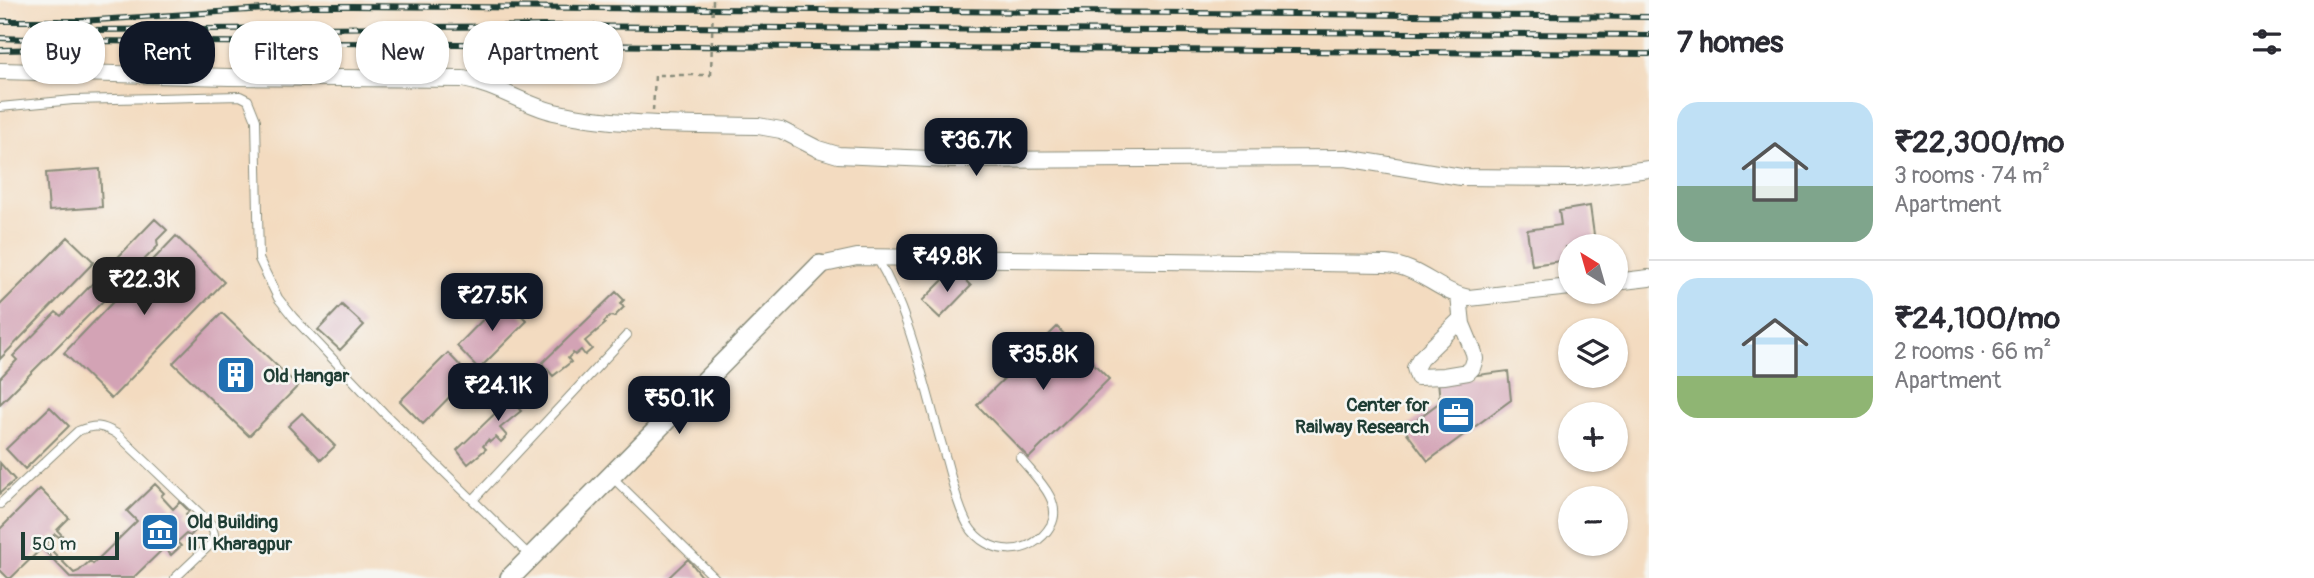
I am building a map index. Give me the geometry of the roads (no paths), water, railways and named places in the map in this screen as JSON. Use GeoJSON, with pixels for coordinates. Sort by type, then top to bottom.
{"type":"FeatureCollection","features":[{"type":"Feature","properties":{"kind":"street"},"geometry":{"type":"LineString","coordinates":[[0,71],[463,79],[481,82],[551,111],[603,119],[758,126],[781,130],[818,149],[838,155],[952,160],[1346,158],[1461,177],[1575,178],[1649,169]]}},
{"type":"Feature","properties":{"kind":"street"},"geometry":{"type":"LineString","coordinates":[[510,578],[820,265],[857,257],[1386,264],[1401,265],[1459,296],[1469,298],[1558,288]]}},
{"type":"Feature","properties":{"kind":"street"},"geometry":{"type":"LineString","coordinates":[[1628,280],[1649,278]]}},
{"type":"Feature","properties":{"kind":"street"},"geometry":{"type":"LineString","coordinates":[[1459,296],[1461,319]]}},
{"type":"Feature","properties":{"kind":"lane"},"geometry":{"type":"LineString","coordinates":[[0,107],[73,100],[240,96],[248,100],[256,120],[259,259],[278,298],[384,413],[531,557]]}},
{"type":"Feature","properties":{"kind":"lane"},"geometry":{"type":"LineString","coordinates":[[877,258],[903,310],[944,453],[968,524],[976,535],[993,548],[1025,548],[1040,538],[1055,516],[1055,506],[1049,496],[1020,458]]}},
{"type":"Feature","properties":{"kind":"lane"},"geometry":{"type":"LineString","coordinates":[[473,500],[627,335]]}},
{"type":"Feature","properties":{"kind":"lane"},"geometry":{"type":"LineString","coordinates":[[0,504],[78,432],[91,426],[104,426],[117,434],[211,524],[214,534],[212,543],[175,578]]}},
{"type":"Feature","properties":{"kind":"lane"},"geometry":{"type":"LineString","coordinates":[[611,476],[715,578]]}},
{"type":"Feature","properties":{"kind":"railway"},"geometry":{"type":"LineString","coordinates":[[0,21],[81,21],[312,6],[1649,17]]}},
{"type":"Feature","properties":{"kind":"railway"},"geometry":{"type":"LineString","coordinates":[[105,30],[545,26],[1649,35]]}},
{"type":"Feature","properties":{"kind":"railway"},"geometry":{"type":"LineString","coordinates":[[0,38],[84,41],[1649,54]]}},
{"type":"Feature","properties":{"kind":"railway"},"geometry":{"type":"LineString","coordinates":[[0,50],[21,50]]}},
{"type":"Feature","properties":{"kind":"place","name":"Old Hangar"},"geometry":{"type":"Point","coordinates":[236,375]}},
{"type":"Feature","properties":{"kind":"place","name":"Center for Railway Research"},"geometry":{"type":"Point","coordinates":[1456,415]}},
{"type":"Feature","properties":{"kind":"place","name":"Old Building IIT Kharagpur"},"geometry":{"type":"Point","coordinates":[160,532]}}]}
